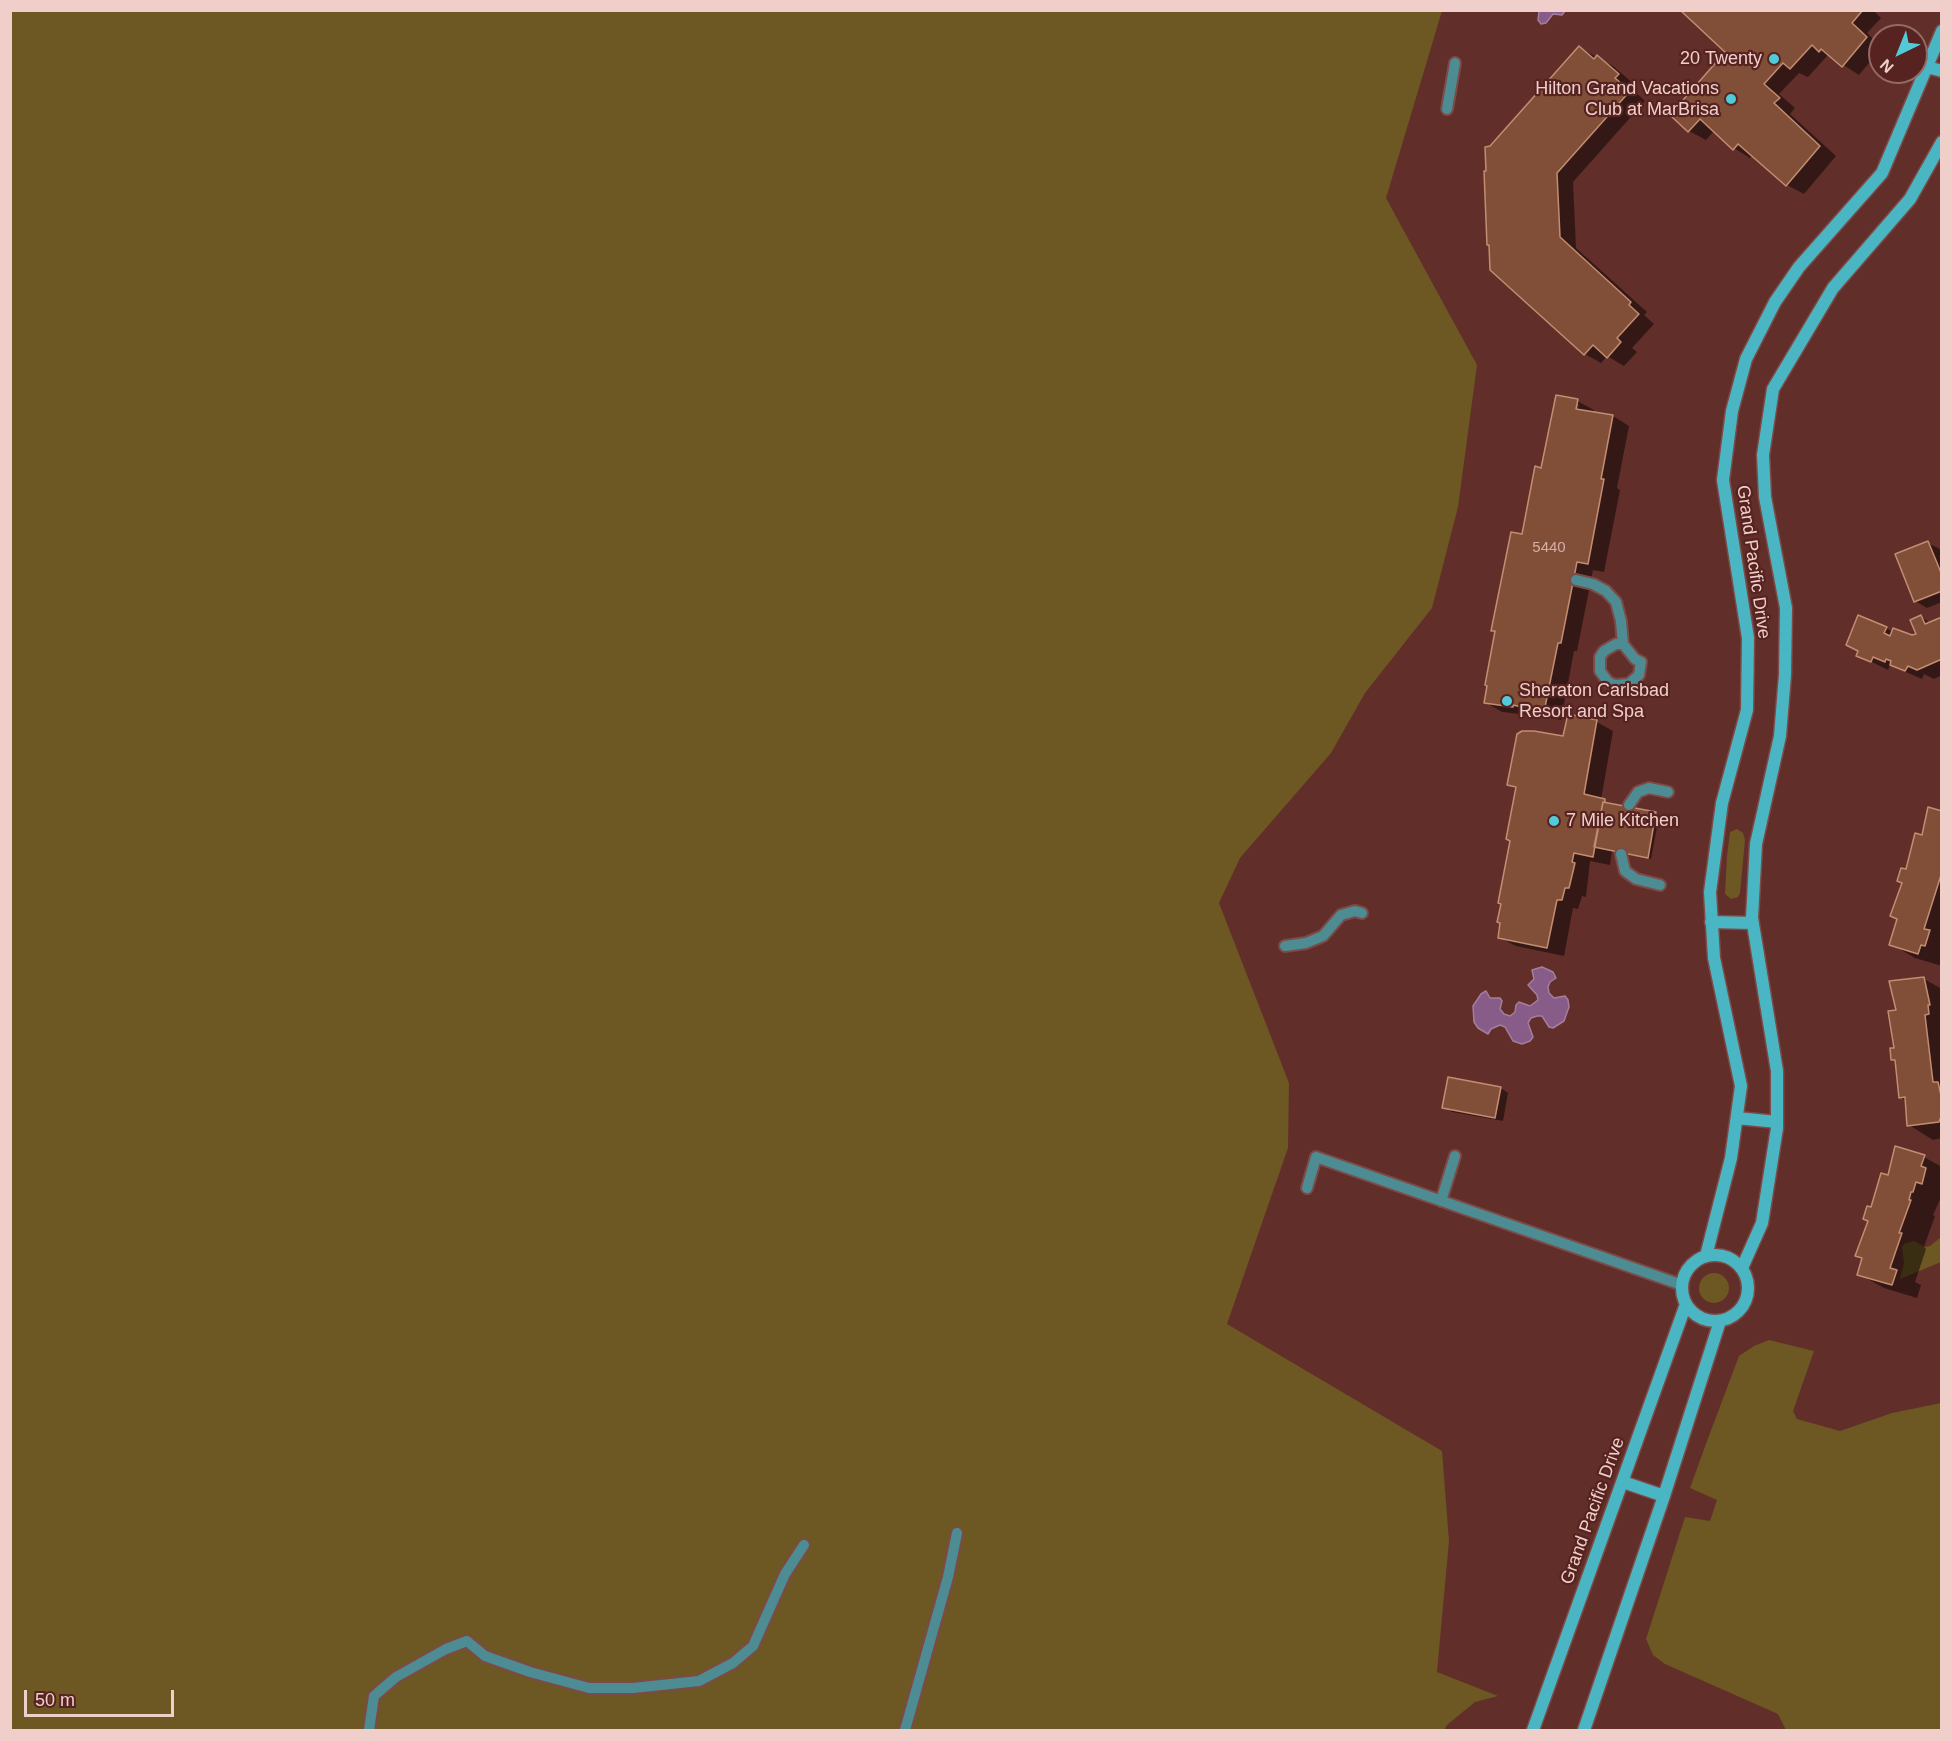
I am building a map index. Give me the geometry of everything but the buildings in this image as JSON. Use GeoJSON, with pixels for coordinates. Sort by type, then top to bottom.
{"type":"FeatureCollection","features":[{"type":"Feature","properties":{"kind":"street","name":"Grand Pacific Drive"},"geometry":{"type":"LineString","coordinates":[[1928,64],[1941,31]]}},
{"type":"Feature","properties":{"kind":"street","name":"Grand Pacific Drive"},"geometry":{"type":"LineString","coordinates":[[1706,1256],[1731,1158],[1741,1086],[1714,958],[1710,892],[1722,803],[1747,710],[1748,638],[1723,480],[1732,411],[1746,359],[1774,302],[1799,267],[1882,173],[1920,84]]}},
{"type":"Feature","properties":{"kind":"street","name":"Grand Pacific Drive"},"geometry":{"type":"LineString","coordinates":[[1742,1268],[1762,1223],[1777,1122],[1777,1071],[1753,923],[1756,844],[1780,736],[1785,675],[1786,608],[1764,487],[1763,455],[1773,389],[1833,288],[1910,199],[1941,142]]}},
{"type":"Feature","properties":{"kind":"street"},"geometry":{"type":"LineString","coordinates":[[1711,922],[1753,923]]}},
{"type":"Feature","properties":{"kind":"street"},"geometry":{"type":"LineString","coordinates":[[1737,1118],[1777,1122]]}},
{"type":"Feature","properties":{"kind":"street"},"geometry":{"type":"LineString","coordinates":[[1716,1255],[1735,1261],[1742,1268],[1748,1285],[1746,1302],[1736,1314],[1720,1321],[1700,1318],[1686,1304],[1682,1295],[1682,1285],[1689,1266],[1706,1256],[1716,1255]]}},
{"type":"Feature","properties":{"kind":"street","name":"Grand Pacific Drive"},"geometry":{"type":"LineString","coordinates":[[1533,1731],[1686,1304]]}},
{"type":"Feature","properties":{"kind":"street"},"geometry":{"type":"LineString","coordinates":[[1584,1731],[1664,1496],[1720,1321]]}},
{"type":"Feature","properties":{"kind":"street"},"geometry":{"type":"LineString","coordinates":[[1623,1482],[1664,1496]]}},
{"type":"Feature","properties":{"kind":"lane"},"geometry":{"type":"LineString","coordinates":[[1447,109],[1455,63]]}},
{"type":"Feature","properties":{"kind":"lane"},"geometry":{"type":"LineString","coordinates":[[1576,580],[1600,587],[1616,602],[1621,621],[1623,644]]}},
{"type":"Feature","properties":{"kind":"lane"},"geometry":{"type":"LineString","coordinates":[[1629,806],[1638,792],[1649,788],[1668,792]]}},
{"type":"Feature","properties":{"kind":"lane"},"geometry":{"type":"LineString","coordinates":[[1621,854],[1625,871],[1636,879],[1660,885]]}},
{"type":"Feature","properties":{"kind":"lane"},"geometry":{"type":"LineString","coordinates":[[1285,946],[1306,943],[1323,936],[1341,915],[1354,911],[1362,913]]}},
{"type":"Feature","properties":{"kind":"lane"},"geometry":{"type":"LineString","coordinates":[[1442,1201],[1455,1156]]}},
{"type":"Feature","properties":{"kind":"lane"},"geometry":{"type":"LineString","coordinates":[[1306,1188],[1316,1157],[1682,1285]]}},
{"type":"Feature","properties":{"kind":"lane"},"geometry":{"type":"LineString","coordinates":[[905,1731],[945,1586],[957,1533]]}},
{"type":"Feature","properties":{"kind":"lane"},"geometry":{"type":"LineString","coordinates":[[369,1731],[374,1696],[396,1677],[446,1649],[467,1641],[485,1656],[530,1672],[589,1688],[633,1688],[699,1680],[733,1663],[753,1646],[785,1574],[804,1545]]}},
{"type":"Feature","properties":{"kind":"shaded area"},"geometry":{"type":"Polygon","coordinates":[[[1539,10],[1565,11],[1562,15],[1553,14],[1546,23],[1541,24],[1538,20],[1539,10]]]}},
{"type":"Feature","properties":{"kind":"shaded area"},"geometry":{"type":"Polygon","coordinates":[[[11,11],[1442,11],[1386,198],[1477,365],[1458,507],[1432,608],[1365,693],[1331,753],[1240,858],[1219,903],[1289,1083],[1288,1148],[1227,1324],[1442,1451],[1449,1541],[1437,1672],[1498,1696],[1475,1702],[1444,1730],[11,1730],[11,11]]]}},
{"type":"Feature","properties":{"kind":"shaded area"},"geometry":{"type":"Polygon","coordinates":[[[1737,829],[1743,833],[1745,840],[1740,893],[1738,897],[1731,899],[1725,894],[1727,856],[1730,832],[1737,829]]]}},
{"type":"Feature","properties":{"kind":"shaded area"},"geometry":{"type":"Polygon","coordinates":[[[1542,967],[1553,972],[1556,978],[1550,982],[1549,993],[1554,998],[1565,996],[1568,1000],[1569,1007],[1564,1021],[1553,1028],[1549,1027],[1542,1016],[1531,1018],[1528,1023],[1533,1037],[1522,1044],[1513,1041],[1505,1027],[1500,1025],[1491,1029],[1488,1034],[1478,1028],[1474,1022],[1473,1006],[1481,994],[1486,991],[1490,998],[1500,998],[1502,1001],[1500,1009],[1504,1014],[1510,1016],[1515,1012],[1519,1002],[1530,1006],[1538,1000],[1537,995],[1528,985],[1534,979],[1532,970],[1542,967]]]}},
{"type":"Feature","properties":{"kind":"shaded area"},"geometry":{"type":"Polygon","coordinates":[[[1941,1237],[1941,1262],[1900,1279],[1904,1263],[1902,1247],[1904,1244],[1914,1241],[1925,1247],[1930,1246],[1941,1237]]]}},
{"type":"Feature","properties":{"kind":"shaded area"},"geometry":{"type":"Polygon","coordinates":[[[1714,1273],[1725,1277],[1729,1288],[1725,1299],[1714,1303],[1703,1299],[1699,1288],[1703,1277],[1714,1273]]]}},
{"type":"Feature","properties":{"kind":"shaded area"},"geometry":{"type":"Polygon","coordinates":[[[1769,1340],[1814,1351],[1793,1411],[1797,1419],[1840,1431],[1892,1413],[1941,1403],[1941,1730],[1786,1730],[1778,1714],[1665,1664],[1653,1655],[1646,1639],[1685,1517],[1710,1521],[1717,1500],[1690,1488],[1707,1441],[1739,1356],[1769,1340]]]}},
{"type":"Feature","properties":{"kind":"place","name":"20 Twenty"},"geometry":{"type":"Point","coordinates":[1774,59]}},
{"type":"Feature","properties":{"kind":"place","name":"Hilton Grand Vacations Club at MarBrisa"},"geometry":{"type":"Point","coordinates":[1731,99]}},
{"type":"Feature","properties":{"kind":"place","name":"Sheraton Carlsbad Resort and Spa"},"geometry":{"type":"Point","coordinates":[1507,701]}},
{"type":"Feature","properties":{"kind":"place","name":"7 Mile Kitchen"},"geometry":{"type":"Point","coordinates":[1554,821]}}]}
